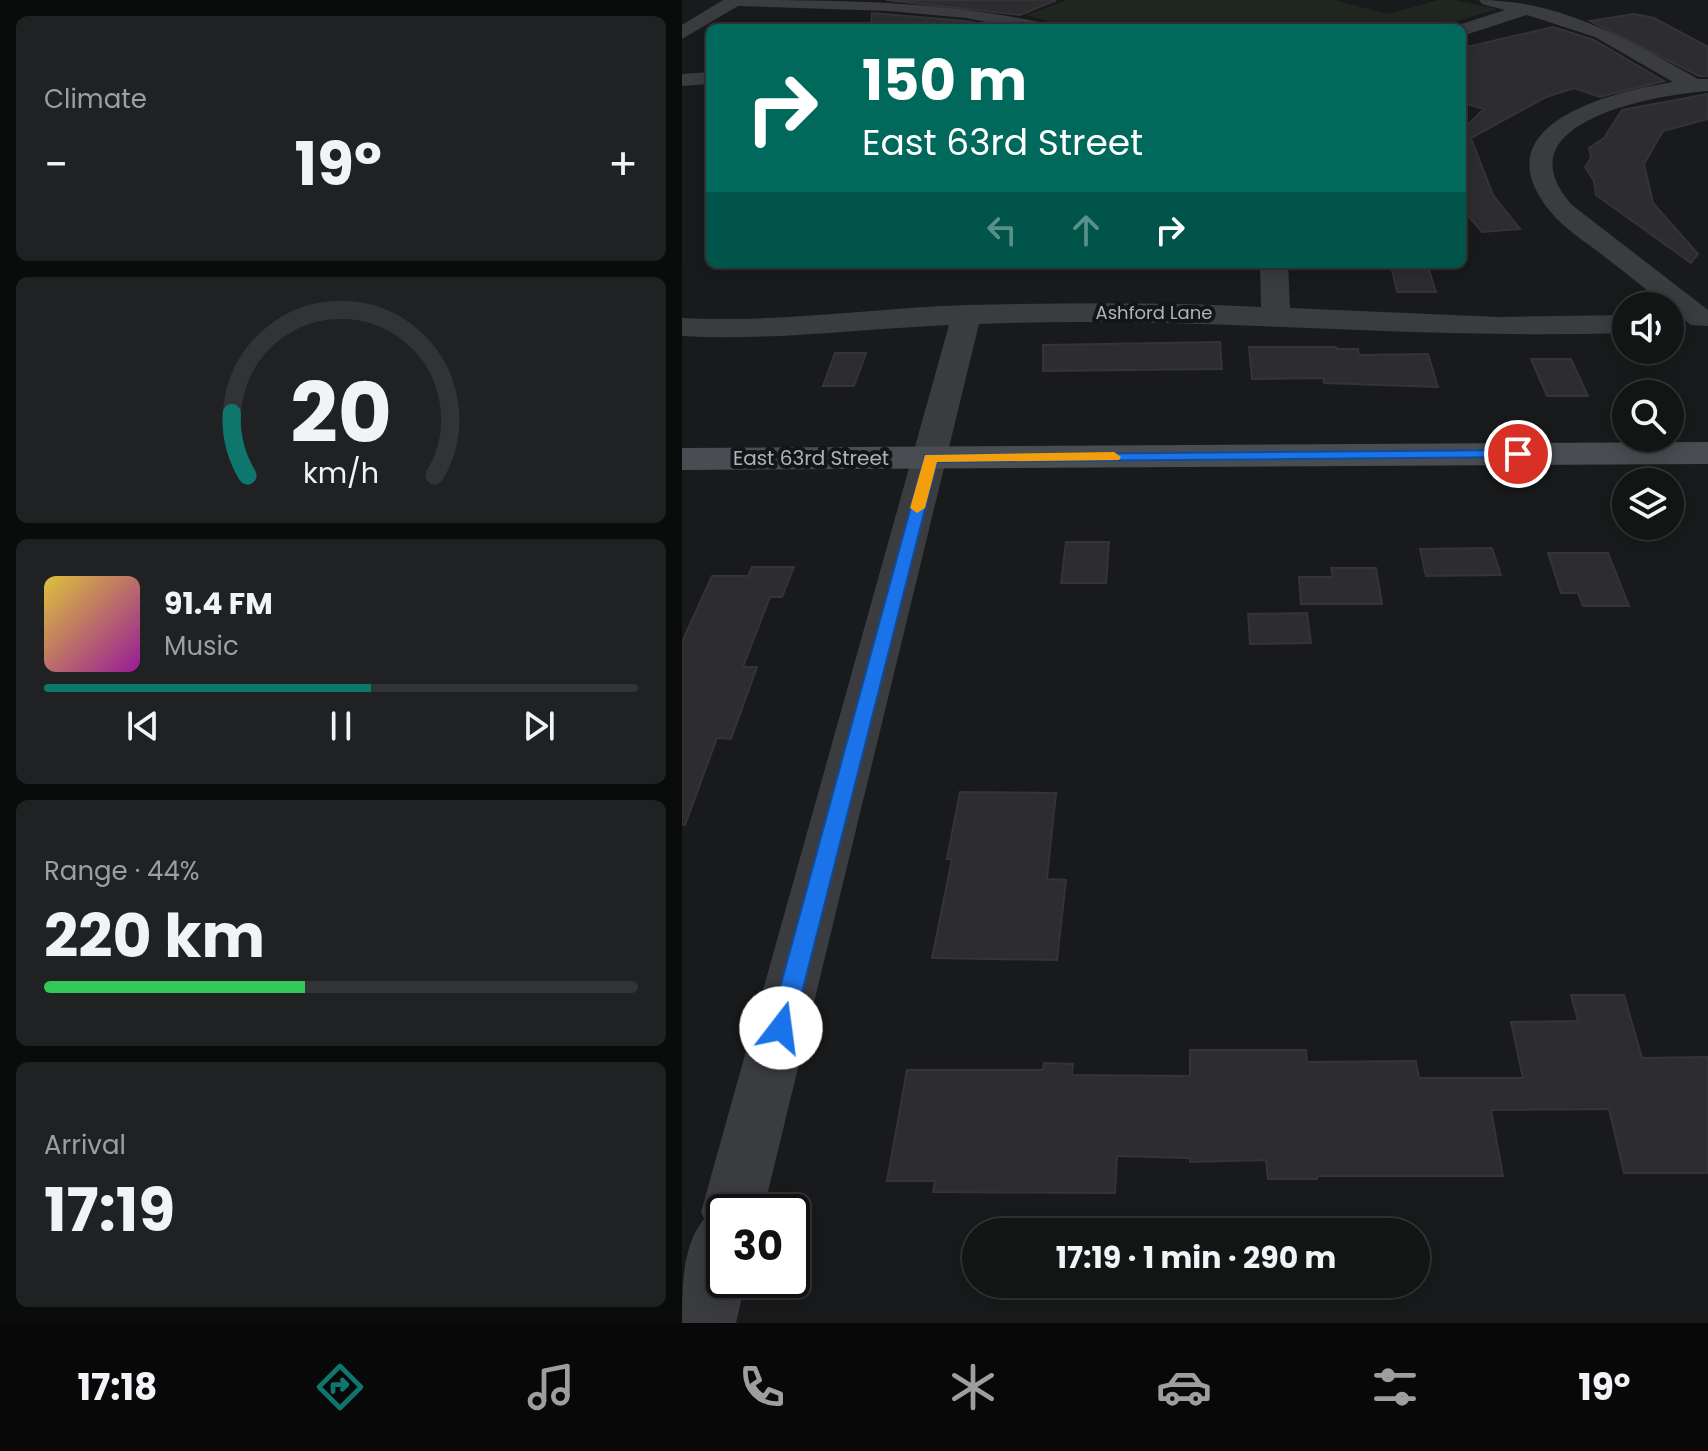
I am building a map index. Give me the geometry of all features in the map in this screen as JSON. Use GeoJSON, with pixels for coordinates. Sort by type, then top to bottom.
{"type":"FeatureCollection","features":[{"type":"Feature","properties":{"kind":"main road","name":"East 63rd Street"},"geometry":{"type":"LineString","coordinates":[[682,459],[1708,453]]}},
{"type":"Feature","properties":{"kind":"street"},"geometry":{"type":"LineString","coordinates":[[1488,0],[1609,36],[1700,85]]}},
{"type":"Feature","properties":{"kind":"street"},"geometry":{"type":"LineString","coordinates":[[682,33],[736,1],[927,7],[987,15],[1024,24]]}},
{"type":"Feature","properties":{"kind":"street"},"geometry":{"type":"LineString","coordinates":[[1466,29],[1526,9]]}},
{"type":"Feature","properties":{"kind":"street"},"geometry":{"type":"LineString","coordinates":[[682,80],[706,78]]}},
{"type":"Feature","properties":{"kind":"street"},"geometry":{"type":"LineString","coordinates":[[1700,85],[1639,95],[1587,110],[1549,139],[1540,164],[1549,192],[1572,218],[1705,318]]}},
{"type":"Feature","properties":{"kind":"street"},"geometry":{"type":"LineString","coordinates":[[1274,268],[1276,314]]}},
{"type":"Feature","properties":{"kind":"street"},"geometry":{"type":"LineString","coordinates":[[737,1194],[967,314]]}},
{"type":"Feature","properties":{"kind":"street","name":"Ashford Lane"},"geometry":{"type":"LineString","coordinates":[[682,327],[767,328],[967,314],[1276,314],[1485,327],[1612,324]]}},
{"type":"Feature","properties":{"kind":"street"},"geometry":{"type":"LineString","coordinates":[[1684,320],[1705,318]]}},
{"type":"Feature","properties":{"kind":"street"},"geometry":{"type":"LineString","coordinates":[[703,1323],[709,1298]]}},
{"type":"Feature","properties":{"kind":"shaded area"},"geometry":{"type":"Polygon","coordinates":[[[1067,0],[1334,0],[1388,14],[1438,0],[1455,0],[1497,9],[1447,24],[1060,24],[1026,15],[1067,0]]]}},
{"type":"Feature","properties":{"kind":"building"},"geometry":{"type":"Polygon","coordinates":[[[886,0],[1054,0],[1055,1],[1020,15],[886,0]]]}},
{"type":"Feature","properties":{"kind":"building"},"geometry":{"type":"Polygon","coordinates":[[[872,13],[982,24],[871,24],[872,13]]]}},
{"type":"Feature","properties":{"kind":"building"},"geometry":{"type":"Polygon","coordinates":[[[1634,14],[1654,18],[1708,47],[1708,76],[1699,76],[1590,21],[1634,14]]]}},
{"type":"Feature","properties":{"kind":"building"},"geometry":{"type":"Polygon","coordinates":[[[1553,27],[1594,40],[1664,81],[1600,97],[1574,88],[1546,97],[1471,138],[1493,195],[1520,229],[1482,232],[1466,214],[1466,126],[1484,109],[1466,104],[1466,47],[1553,27]]]}},
{"type":"Feature","properties":{"kind":"building"},"geometry":{"type":"Polygon","coordinates":[[[1708,94],[1708,119],[1663,131],[1644,164],[1653,203],[1698,254],[1691,263],[1596,195],[1594,181],[1585,167],[1591,158],[1589,148],[1604,138],[1622,110],[1708,94]]]}},
{"type":"Feature","properties":{"kind":"building"},"geometry":{"type":"Polygon","coordinates":[[[1391,268],[1429,268],[1436,292],[1397,292],[1391,268]]]}},
{"type":"Feature","properties":{"kind":"building"},"geometry":{"type":"Polygon","coordinates":[[[1220,342],[1222,369],[1043,371],[1043,345],[1220,342]]]}},
{"type":"Feature","properties":{"kind":"building"},"geometry":{"type":"Polygon","coordinates":[[[1249,347],[1336,347],[1358,349],[1359,355],[1428,354],[1438,387],[1324,383],[1323,378],[1252,379],[1249,347]]]}},
{"type":"Feature","properties":{"kind":"building"},"geometry":{"type":"Polygon","coordinates":[[[835,353],[866,353],[854,386],[823,386],[835,353]]]}},
{"type":"Feature","properties":{"kind":"building"},"geometry":{"type":"Polygon","coordinates":[[[1531,359],[1571,359],[1588,396],[1547,396],[1531,359]]]}},
{"type":"Feature","properties":{"kind":"building"},"geometry":{"type":"Polygon","coordinates":[[[1066,542],[1109,542],[1106,583],[1061,583],[1066,542]]]}},
{"type":"Feature","properties":{"kind":"building"},"geometry":{"type":"Polygon","coordinates":[[[1492,548],[1501,575],[1426,576],[1420,549],[1492,548]]]}},
{"type":"Feature","properties":{"kind":"building"},"geometry":{"type":"Polygon","coordinates":[[[1548,553],[1608,553],[1629,606],[1583,606],[1578,593],[1561,593],[1548,553]]]}},
{"type":"Feature","properties":{"kind":"building"},"geometry":{"type":"Polygon","coordinates":[[[752,567],[794,567],[782,597],[770,597],[743,667],[757,667],[731,739],[717,738],[685,825],[682,824],[682,642],[712,576],[748,576],[752,567]]]}},
{"type":"Feature","properties":{"kind":"building"},"geometry":{"type":"Polygon","coordinates":[[[1331,568],[1376,568],[1382,604],[1301,604],[1299,577],[1333,577],[1331,568]]]}},
{"type":"Feature","properties":{"kind":"building"},"geometry":{"type":"Polygon","coordinates":[[[1307,613],[1311,643],[1250,644],[1248,614],[1307,613]]]}},
{"type":"Feature","properties":{"kind":"building"},"geometry":{"type":"Polygon","coordinates":[[[960,792],[1056,793],[1047,879],[1066,880],[1057,960],[932,958],[952,859],[947,859],[960,792]]]}},
{"type":"Feature","properties":{"kind":"building"},"geometry":{"type":"Polygon","coordinates":[[[1571,995],[1624,995],[1642,1058],[1708,1057],[1708,1173],[1624,1173],[1609,1109],[1491,1110],[1503,1176],[1268,1179],[1266,1160],[1190,1162],[1190,1158],[1117,1156],[1115,1193],[933,1192],[935,1181],[887,1181],[907,1070],[1043,1070],[1044,1063],[1073,1064],[1072,1075],[1190,1076],[1190,1050],[1306,1050],[1307,1062],[1416,1061],[1419,1078],[1523,1078],[1511,1022],[1578,1021],[1571,995]]]}},
{"type":"Feature","properties":{"kind":"slow traffic"},"geometry":{"type":"LineString","coordinates":[[917,508],[931,458],[1114,457]]}},
{"type":"Feature","properties":{"kind":"route"},"geometry":{"type":"LineString","coordinates":[[781,1028],[931,458],[1518,454]]}}]}
